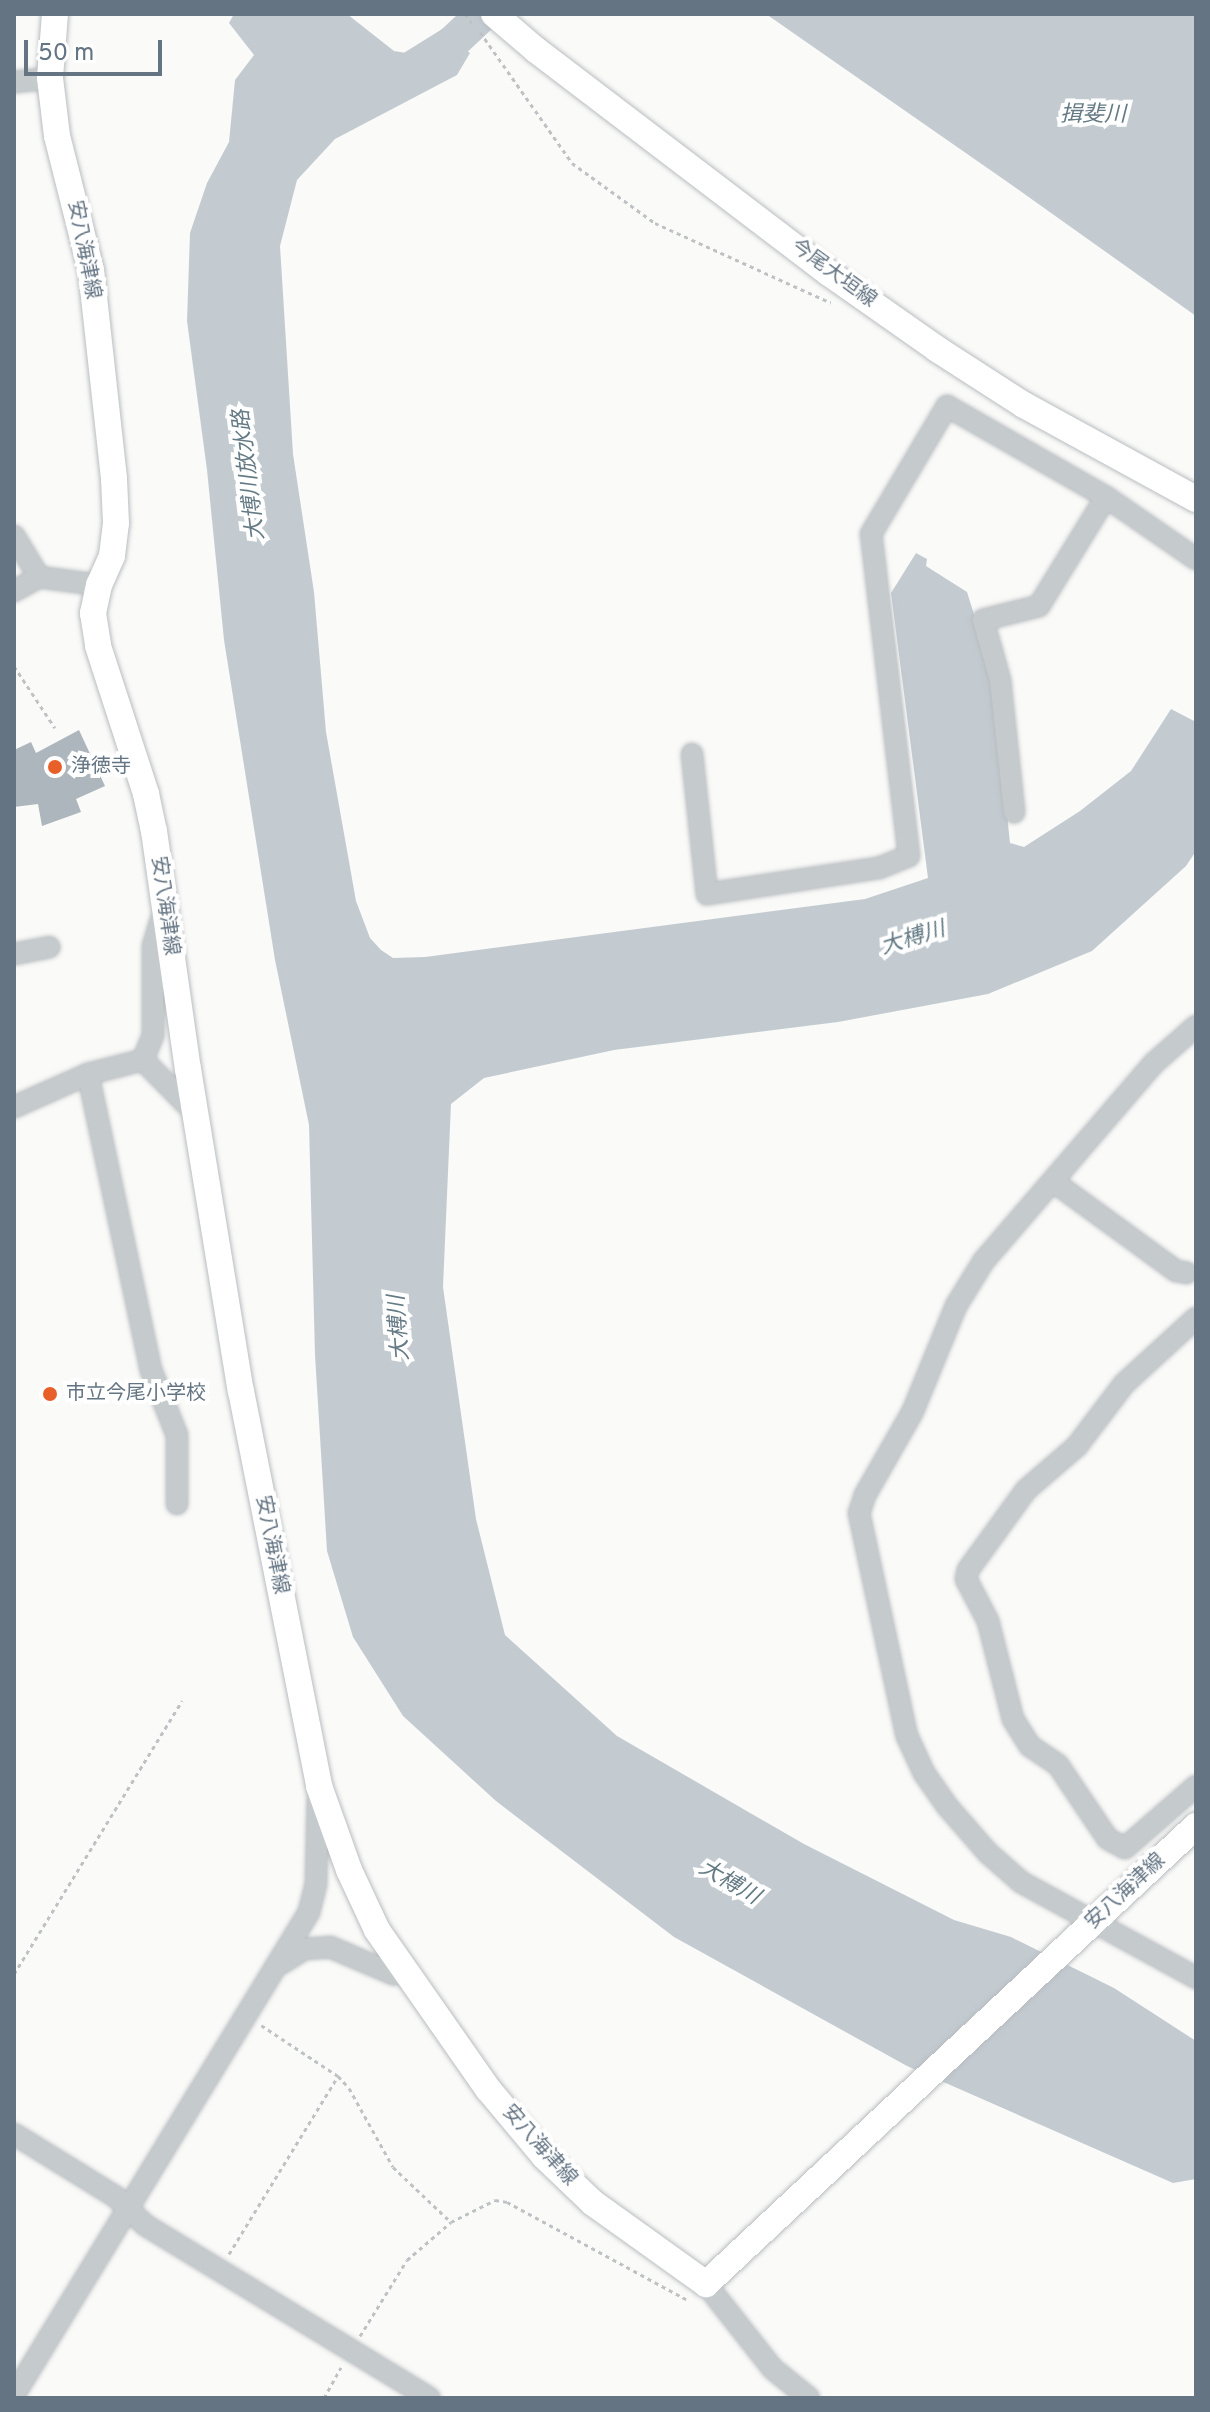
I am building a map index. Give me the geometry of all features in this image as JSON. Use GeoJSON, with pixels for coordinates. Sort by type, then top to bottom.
{"type":"FeatureCollection","features":[{"type":"Feature","properties":{"kind":"main road","name":"安八海津線"},"geometry":{"type":"LineString","coordinates":[[55,14],[50,78],[57,136],[91,270],[114,479],[116,523],[112,556],[99,585],[93,613],[98,646],[146,794],[241,1391],[319,1786],[349,1870],[377,1930],[488,2089],[544,2156],[593,2203],[699,2293],[1196,1826]]}},
{"type":"Feature","properties":{"kind":"main road","name":"今尾大垣線"},"geometry":{"type":"LineString","coordinates":[[494,14],[536,50],[829,273],[925,340],[1024,405],[1196,499]]}},
{"type":"Feature","properties":{"kind":"street"},"geometry":{"type":"LineString","coordinates":[[14,82],[50,78]]}},
{"type":"Feature","properties":{"kind":"street"},"geometry":{"type":"LineString","coordinates":[[692,754],[707,894],[879,868],[909,856],[871,534],[947,406],[1106,497],[1196,559]]}},
{"type":"Feature","properties":{"kind":"street"},"geometry":{"type":"LineString","coordinates":[[1014,812],[1000,680],[983,620],[1039,606],[1106,497]]}},
{"type":"Feature","properties":{"kind":"street"},"geometry":{"type":"LineString","coordinates":[[14,536],[39,577]]}},
{"type":"Feature","properties":{"kind":"street"},"geometry":{"type":"LineString","coordinates":[[14,591],[39,577],[99,585]]}},
{"type":"Feature","properties":{"kind":"street"},"geometry":{"type":"LineString","coordinates":[[143,1060],[153,1035],[153,946],[165,909]]}},
{"type":"Feature","properties":{"kind":"street"},"geometry":{"type":"LineString","coordinates":[[14,954],[49,947]]}},
{"type":"Feature","properties":{"kind":"street"},"geometry":{"type":"LineString","coordinates":[[1196,1026],[1154,1063],[983,1262],[956,1306],[913,1411],[865,1495],[859,1513],[907,1736],[924,1773],[988,1853],[1082,1932],[1196,1978]]}},
{"type":"Feature","properties":{"kind":"street"},"geometry":{"type":"LineString","coordinates":[[14,1107],[88,1074],[143,1060]]}},
{"type":"Feature","properties":{"kind":"street"},"geometry":{"type":"LineString","coordinates":[[143,1060],[196,1114]]}},
{"type":"Feature","properties":{"kind":"street"},"geometry":{"type":"LineString","coordinates":[[88,1074],[151,1370],[177,1435],[177,1504]]}},
{"type":"Feature","properties":{"kind":"street"},"geometry":{"type":"LineString","coordinates":[[1054,1182],[1176,1271],[1193,1276]]}},
{"type":"Feature","properties":{"kind":"street"},"geometry":{"type":"LineString","coordinates":[[1196,1318],[1124,1384],[1077,1446],[1026,1490],[968,1570],[966,1579],[988,1621],[995,1659],[1013,1719],[1030,1746],[1058,1765],[1108,1839],[1125,1848],[1196,1786]]}},
{"type":"Feature","properties":{"kind":"street"},"geometry":{"type":"LineString","coordinates":[[14,2395],[248,2017],[309,1912],[316,1883],[319,1786]]}},
{"type":"Feature","properties":{"kind":"street"},"geometry":{"type":"LineString","coordinates":[[279,1965],[304,1949],[330,1947],[393,1974],[407,1974]]}},
{"type":"Feature","properties":{"kind":"street"},"geometry":{"type":"LineString","coordinates":[[14,2134],[116,2197],[145,2225],[429,2398]]}},
{"type":"Feature","properties":{"kind":"street"},"geometry":{"type":"LineString","coordinates":[[699,2293],[773,2369],[809,2398]]}},
{"type":"Feature","properties":{"kind":"path"},"geometry":{"type":"LineString","coordinates":[[465,14],[572,163],[655,223],[790,282],[842,309]]}},
{"type":"Feature","properties":{"kind":"path"},"geometry":{"type":"LineString","coordinates":[[14,666],[55,728]]}},
{"type":"Feature","properties":{"kind":"path"},"geometry":{"type":"LineString","coordinates":[[14,1974],[182,1701]]}},
{"type":"Feature","properties":{"kind":"path"},"geometry":{"type":"LineString","coordinates":[[248,2017],[338,2076],[349,2088],[393,2167],[451,2222]]}},
{"type":"Feature","properties":{"kind":"path"},"geometry":{"type":"LineString","coordinates":[[219,2270],[338,2076]]}},
{"type":"Feature","properties":{"kind":"path"},"geometry":{"type":"LineString","coordinates":[[324,2398],[407,2260],[451,2222],[495,2200],[507,2202],[699,2293]]}},
{"type":"Feature","properties":{"kind":"water","name":"大榑川"},"geometry":{"type":"Polygon","coordinates":[[[234,14],[347,14],[394,51],[419,55],[456,43],[470,53],[457,75],[335,139],[297,180],[280,246],[293,454],[314,592],[326,732],[356,901],[370,938],[381,950],[393,958],[425,957],[865,899],[928,878],[891,593],[916,553],[927,559],[926,566],[967,592],[993,675],[1010,843],[1024,847],[1080,811],[1131,771],[1171,709],[1196,722],[1196,851],[1186,866],[1092,951],[988,994],[838,1022],[614,1050],[484,1078],[451,1104],[443,1287],[476,1519],[505,1635],[617,1736],[804,1844],[954,1920],[1011,1937],[1114,1988],[1196,2041],[1196,2179],[1173,2183],[907,2066],[674,1937],[496,1801],[403,1716],[353,1637],[327,1551],[315,1355],[309,1125],[275,960],[224,640],[207,470],[187,321],[190,233],[207,183],[229,142],[235,80],[254,55],[229,23],[234,14]]]}},
{"type":"Feature","properties":{"kind":"water","name":"揖斐川"},"geometry":{"type":"Polygon","coordinates":[[[766,14],[1196,14],[1196,316],[1006,181],[766,14]]]}},
{"type":"Feature","properties":{"kind":"building","name":"浄徳寺"},"geometry":{"type":"Polygon","coordinates":[[[79,730],[105,786],[76,799],[81,812],[42,826],[38,804],[14,807],[14,750],[31,742],[36,753],[79,730]]]}},
{"type":"Feature","properties":{"kind":"waterway","name":"大博川放水路"},"geometry":{"type":"LineString","coordinates":[[407,71],[452,43],[483,14]]}},
{"type":"Feature","properties":{"kind":"place","name":"浄徳寺"},"geometry":{"type":"Point","coordinates":[55,767]}},
{"type":"Feature","properties":{"kind":"place","name":"市立今尾小学校"},"geometry":{"type":"Point","coordinates":[50,1394]}}]}
